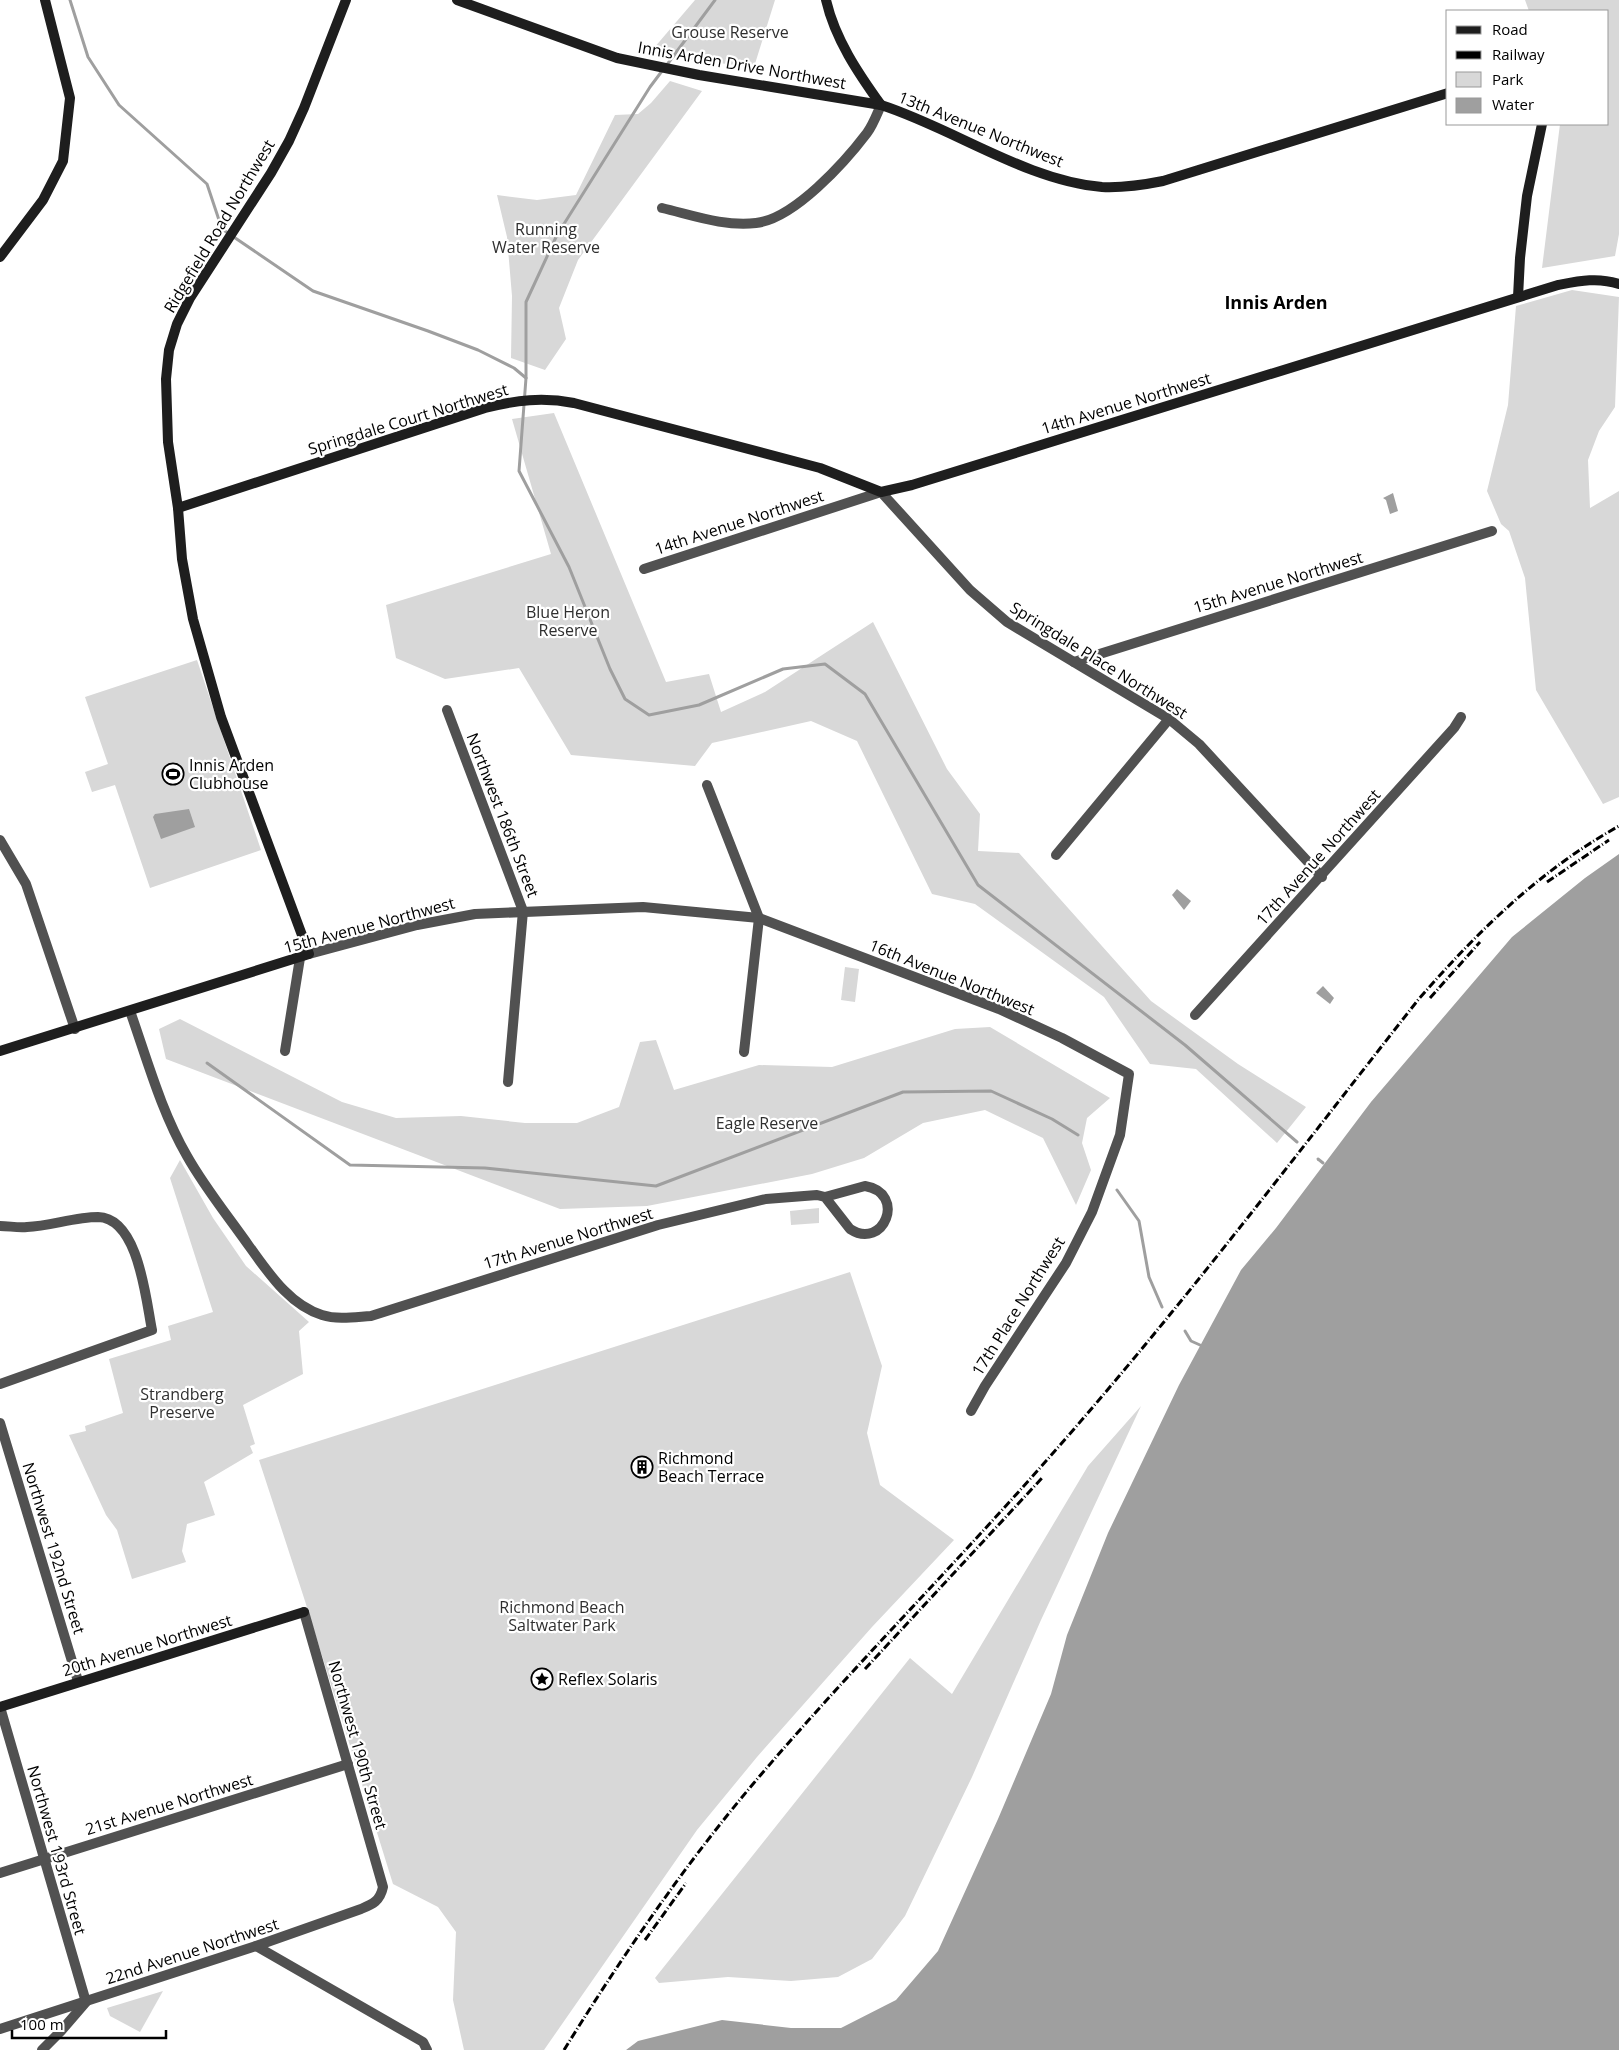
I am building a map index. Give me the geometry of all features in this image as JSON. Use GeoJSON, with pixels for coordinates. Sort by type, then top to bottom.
{"type":"FeatureCollection","features":[{"type":"Feature","properties":{"kind":"street"},"geometry":{"type":"LineString","coordinates":[[0,257],[43,200],[63,161],[70,98],[45,0]]}},
{"type":"Feature","properties":{"kind":"street","name":"Ridgefield Road Northwest"},"geometry":{"type":"LineString","coordinates":[[305,956],[224,724],[193,619],[182,559],[178,508],[168,442],[166,379],[169,350],[177,324],[191,296],[271,173],[289,141],[304,108],[346,0]]}},
{"type":"Feature","properties":{"kind":"street","name":"Innis Arden Drive Northwest"},"geometry":{"type":"LineString","coordinates":[[457,0],[617,58],[699,75],[881,106]]}},
{"type":"Feature","properties":{"kind":"street"},"geometry":{"type":"LineString","coordinates":[[826,0],[842,43],[861,77],[881,106]]}},
{"type":"Feature","properties":{"kind":"street","name":"13th Avenue Northwest"},"geometry":{"type":"LineString","coordinates":[[662,208],[728,223],[758,224],[780,216],[806,199],[832,172],[868,132],[881,106],[908,114],[1020,164],[1053,176],[1086,185],[1103,187],[1133,186],[1163,181],[1446,94]]}},
{"type":"Feature","properties":{"kind":"street"},"geometry":{"type":"LineString","coordinates":[[1518,297],[1527,196],[1542,125]]}},
{"type":"Feature","properties":{"kind":"street","name":"14th Avenue Northwest"},"geometry":{"type":"LineString","coordinates":[[644,569],[881,492],[912,485],[1558,285],[1588,279],[1608,280],[1619,284]]}},
{"type":"Feature","properties":{"kind":"street","name":"Springdale Court Northwest"},"geometry":{"type":"LineString","coordinates":[[178,508],[485,408],[532,399],[553,399],[574,403],[810,465],[881,492]]}},
{"type":"Feature","properties":{"kind":"street","name":"Springdale Place Northwest"},"geometry":{"type":"LineString","coordinates":[[881,492],[978,597],[1007,622],[1169,719],[1199,744],[1322,877]]}},
{"type":"Feature","properties":{"kind":"street","name":"15th Avenue Northwest"},"geometry":{"type":"LineString","coordinates":[[1074,662],[1492,531]]}},
{"type":"Feature","properties":{"kind":"street","name":"Northwest 186th Street"},"geometry":{"type":"LineString","coordinates":[[447,710],[523,911],[508,1082]]}},
{"type":"Feature","properties":{"kind":"street","name":"17th Avenue Northwest"},"geometry":{"type":"LineString","coordinates":[[1195,1016],[1322,877],[1454,728],[1461,717]]}},
{"type":"Feature","properties":{"kind":"street"},"geometry":{"type":"LineString","coordinates":[[1056,855],[1169,719]]}},
{"type":"Feature","properties":{"kind":"street"},"geometry":{"type":"LineString","coordinates":[[707,784],[759,918],[744,1052]]}},
{"type":"Feature","properties":{"kind":"street"},"geometry":{"type":"LineString","coordinates":[[0,840],[26,884],[75,1028]]}},
{"type":"Feature","properties":{"kind":"street","name":"15th Avenue Northwest"},"geometry":{"type":"LineString","coordinates":[[0,1051],[305,956],[418,925],[475,914],[643,907],[759,918]]}},
{"type":"Feature","properties":{"kind":"street","name":"16th Avenue Northwest"},"geometry":{"type":"LineString","coordinates":[[759,918],[999,1009],[1062,1038],[1128,1074]]}},
{"type":"Feature","properties":{"kind":"street"},"geometry":{"type":"LineString","coordinates":[[285,1051],[305,956]]}},
{"type":"Feature","properties":{"kind":"street","name":"17th Avenue Northwest"},"geometry":{"type":"LineString","coordinates":[[130,1011],[171,1123],[186,1154],[204,1184],[284,1291],[304,1306],[322,1316],[345,1318],[371,1316],[667,1222],[766,1199],[817,1195],[825,1197],[865,1186],[881,1193],[887,1202],[886,1220],[876,1232],[865,1234],[854,1232],[825,1197]]}},
{"type":"Feature","properties":{"kind":"street","name":"17th Place Northwest"},"geometry":{"type":"LineString","coordinates":[[972,1411],[984,1386],[1066,1263],[1092,1212],[1120,1135],[1128,1074]]}},
{"type":"Feature","properties":{"kind":"street"},"geometry":{"type":"LineString","coordinates":[[0,1226],[25,1228],[100,1217],[114,1223],[132,1243],[137,1257],[152,1330],[0,1384]]}},
{"type":"Feature","properties":{"kind":"street","name":"Northwest 192nd Street"},"geometry":{"type":"LineString","coordinates":[[0,1422],[78,1682]]}},
{"type":"Feature","properties":{"kind":"street","name":"20th Avenue Northwest"},"geometry":{"type":"LineString","coordinates":[[0,1707],[304,1612]]}},
{"type":"Feature","properties":{"kind":"street","name":"Northwest 190th Street"},"geometry":{"type":"LineString","coordinates":[[304,1612],[383,1887]]}},
{"type":"Feature","properties":{"kind":"street","name":"Northwest 193rd Street"},"geometry":{"type":"LineString","coordinates":[[0,1707],[86,2002]]}},
{"type":"Feature","properties":{"kind":"street","name":"21st Avenue Northwest"},"geometry":{"type":"LineString","coordinates":[[0,1873],[348,1764]]}},
{"type":"Feature","properties":{"kind":"street","name":"22nd Avenue Northwest"},"geometry":{"type":"LineString","coordinates":[[0,2029],[256,1946],[374,1904],[381,1897],[383,1887]]}},
{"type":"Feature","properties":{"kind":"street"},"geometry":{"type":"LineString","coordinates":[[256,1946],[423,2042],[427,2050]]}},
{"type":"Feature","properties":{"kind":"street"},"geometry":{"type":"LineString","coordinates":[[42,2050],[62,2031],[86,2002]]}},
{"type":"Feature","properties":{"kind":"green space","name":"Grouse Reserve"},"geometry":{"type":"Polygon","coordinates":[[[695,0],[775,0],[754,67],[648,55],[695,0]]]}},
{"type":"Feature","properties":{"kind":"green space"},"geometry":{"type":"Polygon","coordinates":[[[1525,0],[1619,0],[1619,234],[1615,256],[1542,268],[1560,125],[1609,125],[1609,10],[1529,10],[1525,0]]]}},
{"type":"Feature","properties":{"kind":"green space","name":"Running Water Reserve"},"geometry":{"type":"Polygon","coordinates":[[[670,81],[702,91],[578,260],[559,308],[566,339],[545,370],[511,358],[512,296],[507,237],[497,195],[537,200],[576,195],[615,115],[638,114],[651,103],[670,81]]]}},
{"type":"Feature","properties":{"kind":"green space"},"geometry":{"type":"Polygon","coordinates":[[[1572,290],[1619,297],[1615,407],[1599,431],[1588,460],[1590,508],[1619,491],[1619,797],[1603,804],[1536,690],[1525,578],[1509,531],[1501,524],[1487,491],[1508,405],[1516,306],[1572,290]]]}},
{"type":"Feature","properties":{"kind":"green space","name":"Blue Heron Reserve"},"geometry":{"type":"Polygon","coordinates":[[[554,413],[666,682],[709,674],[721,712],[765,692],[873,622],[947,769],[980,814],[978,851],[1019,853],[1151,1001],[1238,1064],[1306,1107],[1277,1143],[1196,1069],[1150,1064],[1104,997],[975,904],[932,894],[857,741],[811,721],[712,743],[695,766],[571,755],[519,668],[445,679],[396,658],[386,605],[551,554],[512,419],[554,413]]]}},
{"type":"Feature","properties":{"kind":"green space","name":"Innis Arden Clubhouse"},"geometry":{"type":"Polygon","coordinates":[[[197,660],[261,850],[150,888],[115,785],[92,792],[85,772],[108,764],[85,697],[197,660]]]}},
{"type":"Feature","properties":{"kind":"green space"},"geometry":{"type":"Polygon","coordinates":[[[845,967],[859,969],[855,1002],[841,1000],[845,967]]]}},
{"type":"Feature","properties":{"kind":"green space","name":"Eagle Reserve"},"geometry":{"type":"Polygon","coordinates":[[[180,1019],[342,1102],[396,1118],[461,1116],[525,1123],[577,1123],[619,1107],[640,1042],[656,1040],[674,1090],[759,1065],[832,1067],[955,1029],[990,1027],[1110,1098],[1087,1118],[1082,1143],[1091,1170],[1076,1205],[1043,1138],[985,1110],[923,1123],[864,1158],[812,1174],[647,1206],[560,1209],[166,1059],[159,1029],[180,1019]]]}},
{"type":"Feature","properties":{"kind":"green space","name":"Strandberg Preserve"},"geometry":{"type":"Polygon","coordinates":[[[180,1160],[213,1218],[246,1266],[309,1322],[299,1331],[303,1374],[243,1405],[255,1444],[250,1446],[253,1453],[204,1482],[215,1515],[187,1524],[182,1551],[186,1562],[132,1579],[117,1530],[106,1515],[69,1435],[86,1431],[85,1426],[123,1413],[109,1359],[171,1340],[168,1326],[213,1312],[170,1178],[180,1160]]]}},
{"type":"Feature","properties":{"kind":"green space"},"geometry":{"type":"Polygon","coordinates":[[[819,1208],[819,1223],[791,1225],[790,1211],[819,1208]]]}},
{"type":"Feature","properties":{"kind":"green space","name":"Richmond Beach Saltwater Park"},"geometry":{"type":"Polygon","coordinates":[[[850,1272],[882,1366],[867,1433],[880,1485],[954,1540],[872,1627],[757,1757],[697,1830],[544,2050],[464,2050],[453,2000],[456,1932],[438,1907],[393,1884],[259,1460],[850,1272]]]}},
{"type":"Feature","properties":{"kind":"green space"},"geometry":{"type":"Polygon","coordinates":[[[1141,1406],[1041,1620],[972,1777],[905,1916],[872,1959],[838,1977],[791,1981],[728,1977],[659,1983],[655,1978],[910,1658],[952,1694],[1088,1466],[1141,1406]]]}},
{"type":"Feature","properties":{"kind":"green space"},"geometry":{"type":"Polygon","coordinates":[[[163,1991],[140,2032],[110,2016],[107,2008],[163,1991]]]}},
{"type":"Feature","properties":{"kind":"water"},"geometry":{"type":"Polygon","coordinates":[[[1393,493],[1398,511],[1390,514],[1386,500],[1383,498],[1393,493]]]}},
{"type":"Feature","properties":{"kind":"water"},"geometry":{"type":"Polygon","coordinates":[[[189,809],[195,827],[161,839],[153,817],[155,814],[189,809]]]}},
{"type":"Feature","properties":{"kind":"water"},"geometry":{"type":"Polygon","coordinates":[[[1619,854],[1619,2050],[626,2050],[638,2041],[722,2020],[791,2028],[841,2028],[896,2000],[938,1951],[998,1819],[1051,1694],[1067,1635],[1108,1533],[1179,1385],[1241,1270],[1276,1228],[1371,1102],[1512,937],[1585,878],[1619,854]]]}},
{"type":"Feature","properties":{"kind":"water"},"geometry":{"type":"Polygon","coordinates":[[[1177,889],[1191,901],[1184,910],[1172,895],[1177,889]]]}},
{"type":"Feature","properties":{"kind":"water"},"geometry":{"type":"Polygon","coordinates":[[[1323,986],[1334,998],[1330,1004],[1316,993],[1323,986]]]}},
{"type":"Feature","properties":{"kind":"waterway"},"geometry":{"type":"LineString","coordinates":[[70,0],[88,57],[119,105],[207,184],[222,229],[313,291],[478,350],[514,368],[526,378]]}},
{"type":"Feature","properties":{"kind":"waterway"},"geometry":{"type":"LineString","coordinates":[[666,66],[715,0]]}},
{"type":"Feature","properties":{"kind":"waterway"},"geometry":{"type":"LineString","coordinates":[[662,71],[557,235],[526,302],[526,378],[519,471],[569,567],[610,669],[625,699],[649,715],[699,705],[783,669],[825,664],[865,694],[978,885],[1185,1045],[1297,1142]]}},
{"type":"Feature","properties":{"kind":"waterway"},"geometry":{"type":"LineString","coordinates":[[207,1063],[350,1165],[485,1168],[656,1186],[903,1092],[991,1091],[1052,1119],[1078,1135]]}},
{"type":"Feature","properties":{"kind":"waterway"},"geometry":{"type":"LineString","coordinates":[[1318,1159],[1323,1163]]}},
{"type":"Feature","properties":{"kind":"waterway"},"geometry":{"type":"LineString","coordinates":[[1117,1190],[1139,1221],[1149,1277],[1162,1307]]}},
{"type":"Feature","properties":{"kind":"waterway"},"geometry":{"type":"LineString","coordinates":[[1185,1331],[1191,1341],[1200,1345]]}},
{"type":"Feature","properties":{"kind":"railway"},"geometry":{"type":"LineString","coordinates":[[564,2050],[608,1981],[677,1880],[727,1815],[825,1702],[1010,1502],[1095,1405],[1189,1291],[1418,1000],[1463,950],[1536,882],[1590,843],[1619,826]]}},
{"type":"Feature","properties":{"kind":"railway"},"geometry":{"type":"LineString","coordinates":[[1547,882],[1609,840]]}},
{"type":"Feature","properties":{"kind":"railway"},"geometry":{"type":"LineString","coordinates":[[1430,998],[1480,942]]}},
{"type":"Feature","properties":{"kind":"railway"},"geometry":{"type":"LineString","coordinates":[[865,1669],[1042,1478]]}},
{"type":"Feature","properties":{"kind":"railway"},"geometry":{"type":"LineString","coordinates":[[645,1940],[686,1883]]}},
{"type":"Feature","properties":{"kind":"place","name":"Innis Arden Clubhouse"},"geometry":{"type":"Point","coordinates":[173,774]}},
{"type":"Feature","properties":{"kind":"place","name":"Richmond Beach Terrace"},"geometry":{"type":"Point","coordinates":[642,1467]}},
{"type":"Feature","properties":{"kind":"place","name":"Reflex Solaris"},"geometry":{"type":"Point","coordinates":[542,1679]}},
{"type":"Feature","properties":{"kind":"district","name":"Innis Arden"},"geometry":{"type":"Point","coordinates":[1276,302]}}]}
